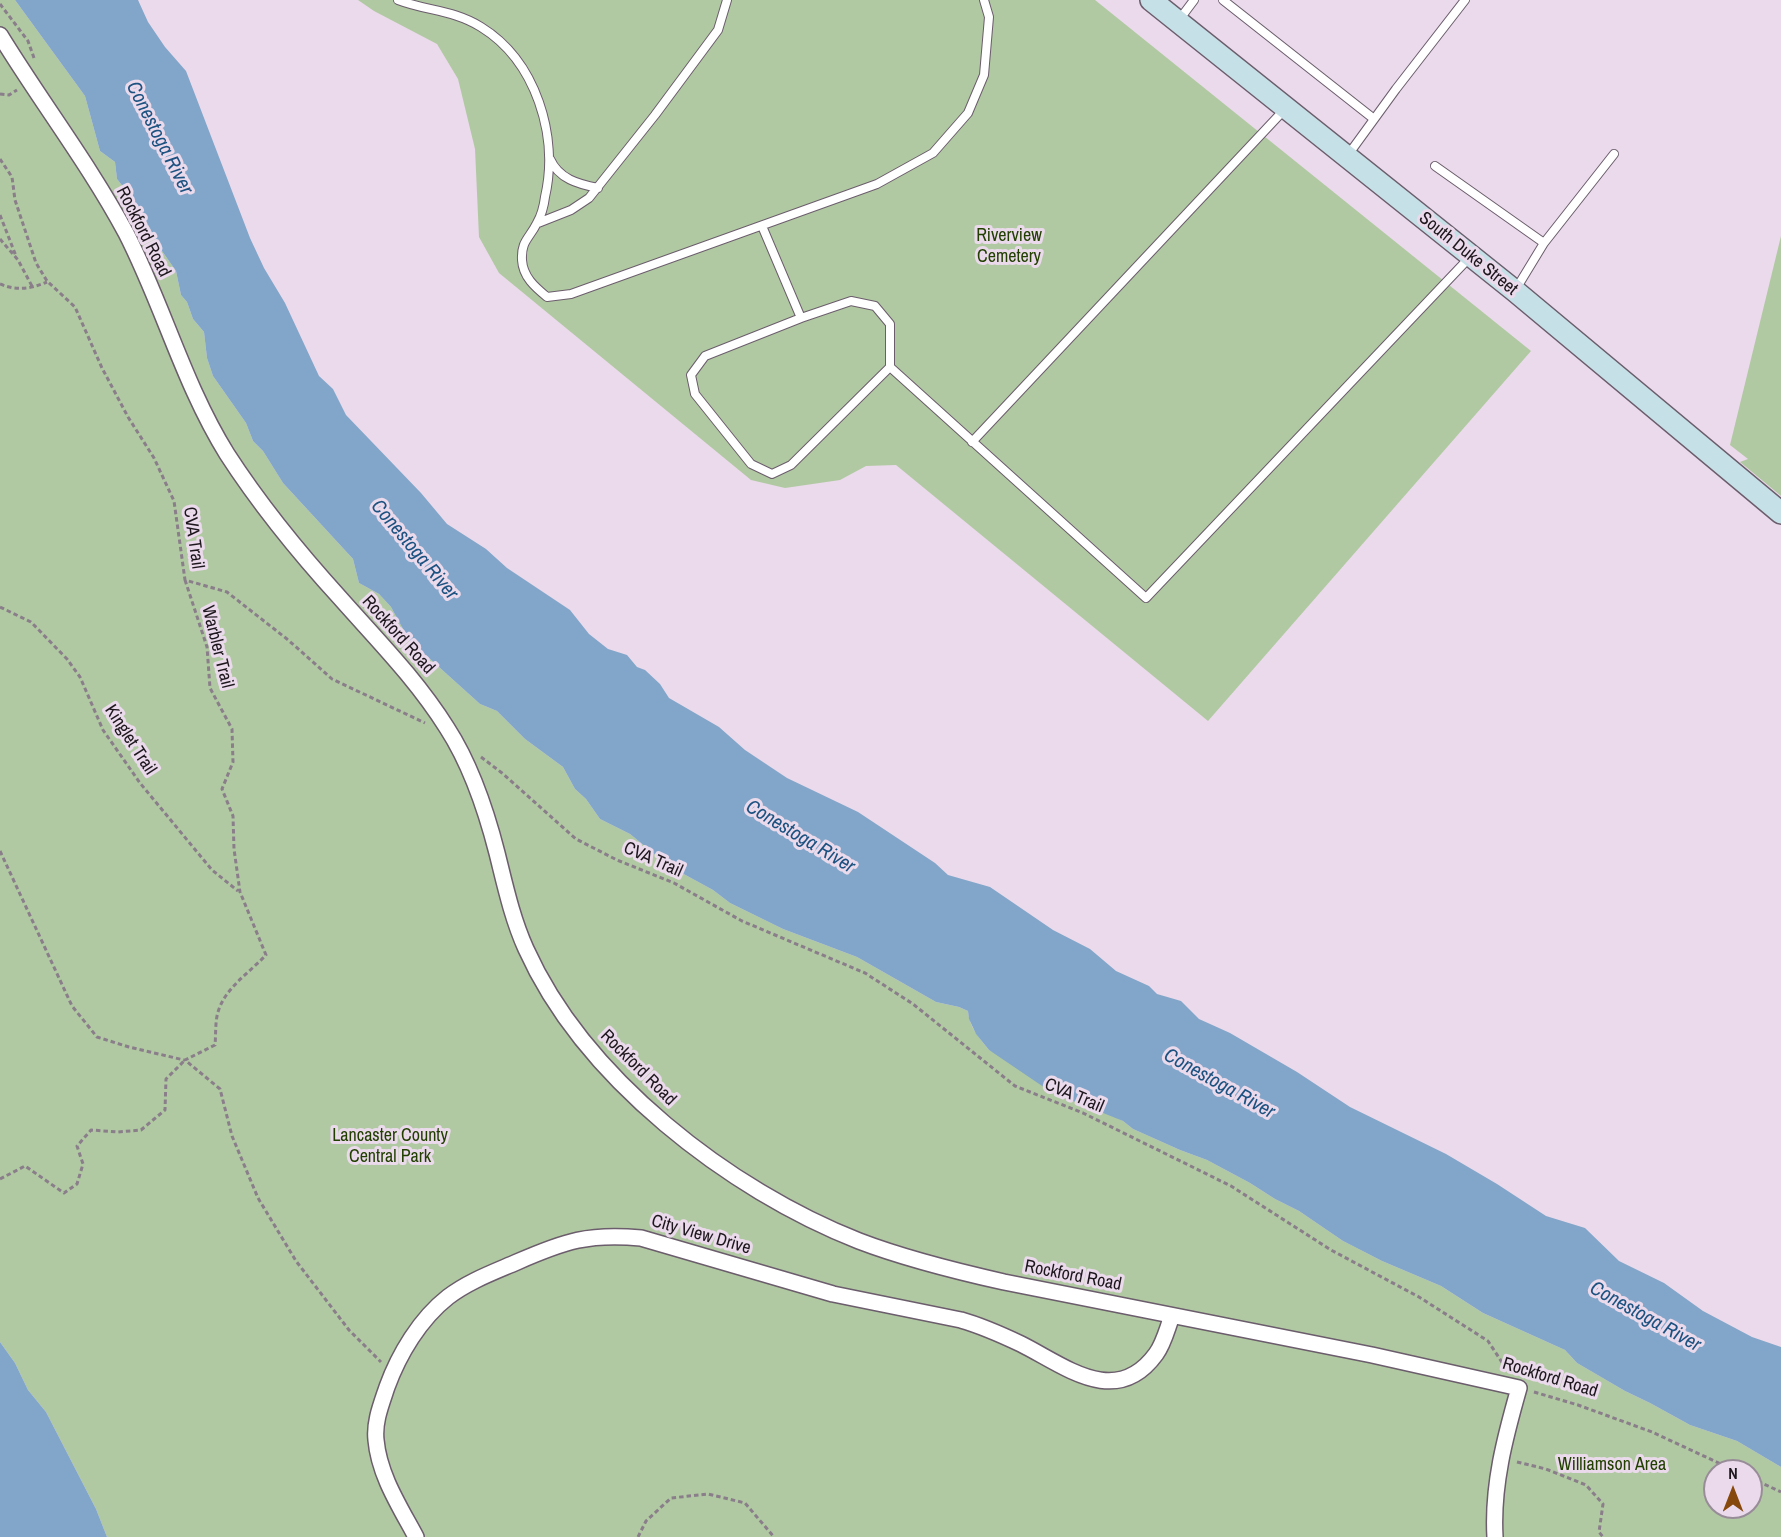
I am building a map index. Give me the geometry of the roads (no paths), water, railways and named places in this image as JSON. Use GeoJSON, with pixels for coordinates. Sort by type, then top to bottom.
{"type":"FeatureCollection","features":[{"type":"Feature","properties":{"kind":"main road","name":"South Duke Street"},"geometry":{"type":"LineString","coordinates":[[1151,0],[1515,291],[1781,513]]}},
{"type":"Feature","properties":{"kind":"street","name":"Rockford Road"},"geometry":{"type":"LineString","coordinates":[[0,35],[29,82],[85,163],[126,233],[201,405],[227,453],[274,520],[338,596],[403,667],[425,695],[451,735],[477,790],[525,946],[545,987],[611,1074],[693,1146],[769,1196],[829,1227],[886,1250],[1004,1282],[1372,1354],[1519,1388],[1505,1437],[1494,1498],[1495,1537]]}},
{"type":"Feature","properties":{"kind":"street","name":"City View Drive"},"geometry":{"type":"LineString","coordinates":[[416,1537],[388,1483],[379,1461],[376,1440],[379,1409],[392,1374],[410,1340],[434,1310],[449,1297],[477,1280],[549,1248],[580,1238],[618,1236],[655,1241],[833,1294],[961,1320],[1022,1345],[1062,1368],[1098,1381],[1123,1380],[1136,1373],[1160,1347],[1172,1316]]}},
{"type":"Feature","properties":{"kind":"lane"},"geometry":{"type":"LineString","coordinates":[[398,0],[465,18],[483,28],[522,67],[538,99],[544,119],[548,155],[546,196],[538,223],[523,243],[522,262],[530,283],[547,297],[571,294],[877,184],[933,153],[968,113],[984,75],[988,17],[984,0]]}},
{"type":"Feature","properties":{"kind":"lane"},"geometry":{"type":"LineString","coordinates":[[538,223],[571,210],[589,198],[598,188],[718,30],[727,0]]}},
{"type":"Feature","properties":{"kind":"lane"},"geometry":{"type":"LineString","coordinates":[[1178,21],[1194,0]]}},
{"type":"Feature","properties":{"kind":"lane"},"geometry":{"type":"LineString","coordinates":[[1223,0],[1374,119]]}},
{"type":"Feature","properties":{"kind":"lane"},"geometry":{"type":"LineString","coordinates":[[1347,156],[1465,0]]}},
{"type":"Feature","properties":{"kind":"lane"},"geometry":{"type":"LineString","coordinates":[[972,442],[1286,108]]}},
{"type":"Feature","properties":{"kind":"lane"},"geometry":{"type":"LineString","coordinates":[[1515,291],[1544,243],[1614,154]]}},
{"type":"Feature","properties":{"kind":"lane"},"geometry":{"type":"LineString","coordinates":[[548,155],[554,167],[566,178],[579,184],[598,188]]}},
{"type":"Feature","properties":{"kind":"lane"},"geometry":{"type":"LineString","coordinates":[[1435,166],[1544,243]]}},
{"type":"Feature","properties":{"kind":"lane"},"geometry":{"type":"LineString","coordinates":[[762,226],[801,318]]}},
{"type":"Feature","properties":{"kind":"lane"},"geometry":{"type":"LineString","coordinates":[[890,367],[1146,598],[1472,256]]}},
{"type":"Feature","properties":{"kind":"lane"},"geometry":{"type":"LineString","coordinates":[[851,302],[876,306],[890,324],[890,367],[791,465],[772,474],[751,464],[695,394],[692,375],[705,356],[801,318],[851,302]]}},
{"type":"Feature","properties":{"kind":"water","name":"Conestoga River"},"geometry":{"type":"Polygon","coordinates":[[[15,0],[138,0],[148,22],[165,47],[186,71],[250,238],[264,268],[285,303],[319,376],[333,389],[346,415],[421,493],[447,524],[486,549],[507,568],[570,610],[589,634],[608,649],[627,655],[637,667],[645,670],[660,684],[669,698],[719,727],[745,750],[787,778],[858,812],[935,863],[948,875],[990,887],[1053,930],[1090,949],[1116,971],[1149,986],[1157,994],[1181,1001],[1199,1019],[1230,1033],[1297,1072],[1350,1107],[1446,1154],[1546,1216],[1585,1228],[1619,1261],[1664,1283],[1703,1311],[1752,1337],[1781,1347],[1781,1467],[1737,1441],[1690,1425],[1625,1391],[1577,1363],[1565,1350],[1483,1313],[1441,1286],[1382,1261],[1343,1241],[1299,1211],[1207,1160],[1133,1129],[1123,1121],[1051,1092],[989,1050],[976,1034],[968,1011],[936,1002],[857,957],[783,929],[730,903],[713,890],[669,866],[630,834],[600,819],[586,799],[575,789],[563,767],[525,739],[497,711],[480,704],[409,640],[391,607],[379,594],[359,583],[353,559],[283,483],[263,451],[253,441],[246,423],[213,376],[207,358],[204,332],[193,319],[187,302],[181,295],[176,271],[162,251],[138,206],[117,179],[115,162],[100,151],[85,96],[15,0]]]}},
{"type":"Feature","properties":{"kind":"water"},"geometry":{"type":"Polygon","coordinates":[[[0,1342],[15,1363],[28,1390],[46,1412],[96,1509],[107,1537],[0,1537],[0,1342]]]}},
{"type":"Feature","properties":{"kind":"park label","name":"Riverview Cemetery"},"geometry":{"type":"Point","coordinates":[1009,246]}},
{"type":"Feature","properties":{"kind":"park label","name":"Lancaster County Central Park"},"geometry":{"type":"Point","coordinates":[390,1146]}},
{"type":"Feature","properties":{"kind":"park label","name":"Williamson Area"},"geometry":{"type":"Point","coordinates":[1612,1465]}}]}
